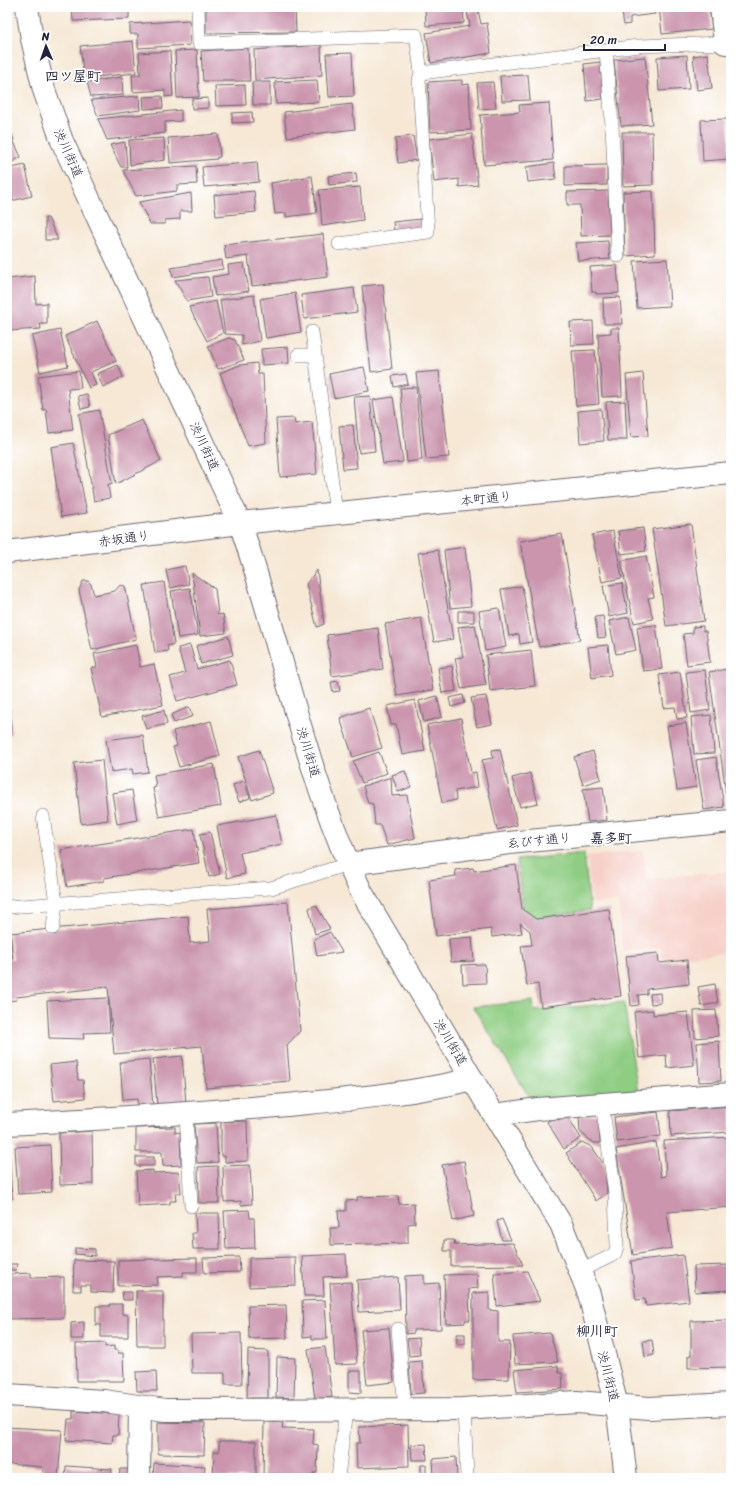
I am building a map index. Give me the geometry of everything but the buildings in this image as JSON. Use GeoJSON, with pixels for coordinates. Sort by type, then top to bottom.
{"type":"FeatureCollection","features":[{"type":"Feature","properties":{"kind":"main road","name":"渋川街道"},"geometry":{"type":"LineString","coordinates":[[27,7],[32,39],[44,90],[62,141],[240,523],[258,573],[304,738],[348,864],[362,893],[472,1079],[561,1224],[589,1294],[617,1406],[626,1478]]}},
{"type":"Feature","properties":{"kind":"main road"},"geometry":{"type":"LineString","coordinates":[[721,7],[728,42]]}},
{"type":"Feature","properties":{"kind":"main road","name":"本町通り"},"geometry":{"type":"LineString","coordinates":[[240,523],[731,473]]}},
{"type":"Feature","properties":{"kind":"main road","name":"赤坂通り"},"geometry":{"type":"LineString","coordinates":[[7,552],[240,523]]}},
{"type":"Feature","properties":{"kind":"main road","name":"ゑびす通り"},"geometry":{"type":"LineString","coordinates":[[348,864],[509,843],[731,821]]}},
{"type":"Feature","properties":{"kind":"main road"},"geometry":{"type":"LineString","coordinates":[[7,1124],[186,1114],[431,1089],[472,1079]]}},
{"type":"Feature","properties":{"kind":"main road"},"geometry":{"type":"LineString","coordinates":[[495,1115],[538,1109],[731,1094]]}},
{"type":"Feature","properties":{"kind":"main road"},"geometry":{"type":"LineString","coordinates":[[7,1395],[104,1401],[165,1410],[346,1410],[464,1408],[577,1402],[649,1408],[731,1404]]}},
{"type":"Feature","properties":{"kind":"main road"},"geometry":{"type":"LineString","coordinates":[[139,1478],[140,1407]]}},
{"type":"Feature","properties":{"kind":"lane"},"geometry":{"type":"LineString","coordinates":[[198,7],[199,42],[416,35],[421,73],[419,80],[428,232],[339,244]]}},
{"type":"Feature","properties":{"kind":"lane"},"geometry":{"type":"LineString","coordinates":[[421,73],[639,46],[728,42]]}},
{"type":"Feature","properties":{"kind":"lane"},"geometry":{"type":"LineString","coordinates":[[606,51],[612,125],[618,256]]}},
{"type":"Feature","properties":{"kind":"lane"},"geometry":{"type":"LineString","coordinates":[[312,332],[336,513]]}},
{"type":"Feature","properties":{"kind":"lane"},"geometry":{"type":"LineString","coordinates":[[298,355],[315,355]]}},
{"type":"Feature","properties":{"kind":"lane"},"geometry":{"type":"LineString","coordinates":[[42,816],[56,903],[53,928]]}},
{"type":"Feature","properties":{"kind":"lane"},"geometry":{"type":"LineString","coordinates":[[7,907],[271,888],[348,864]]}},
{"type":"Feature","properties":{"kind":"lane"},"geometry":{"type":"LineString","coordinates":[[580,1271],[611,1256],[615,1253],[617,1246],[615,1192],[602,1104]]}},
{"type":"Feature","properties":{"kind":"lane"},"geometry":{"type":"LineString","coordinates":[[186,1114],[191,1206]]}},
{"type":"Feature","properties":{"kind":"lane"},"geometry":{"type":"LineString","coordinates":[[398,1329],[405,1409]]}},
{"type":"Feature","properties":{"kind":"lane"},"geometry":{"type":"LineString","coordinates":[[464,1408],[467,1478]]}},
{"type":"Feature","properties":{"kind":"lane"},"geometry":{"type":"LineString","coordinates":[[338,1478],[346,1410]]}},
{"type":"Feature","properties":{"kind":"shaded area"},"geometry":{"type":"Polygon","coordinates":[[[643,851],[646,879],[731,871],[731,952],[662,959],[661,948],[623,951],[618,901],[592,904],[587,856],[643,851]]]}},
{"type":"Feature","properties":{"kind":"green space"},"geometry":{"type":"Polygon","coordinates":[[[584,853],[590,910],[537,918],[523,908],[517,860],[584,853]]]}},
{"type":"Feature","properties":{"kind":"green space"},"geometry":{"type":"Polygon","coordinates":[[[533,1001],[534,1011],[624,1002],[638,1092],[531,1100],[473,1007],[533,1001]]]}},
{"type":"Feature","properties":{"kind":"district","name":"四ツ屋町"},"geometry":{"type":"Point","coordinates":[73,76]}},
{"type":"Feature","properties":{"kind":"district","name":"嘉多町"},"geometry":{"type":"Point","coordinates":[611,838]}},
{"type":"Feature","properties":{"kind":"district","name":"柳川町"},"geometry":{"type":"Point","coordinates":[597,1331]}}]}
